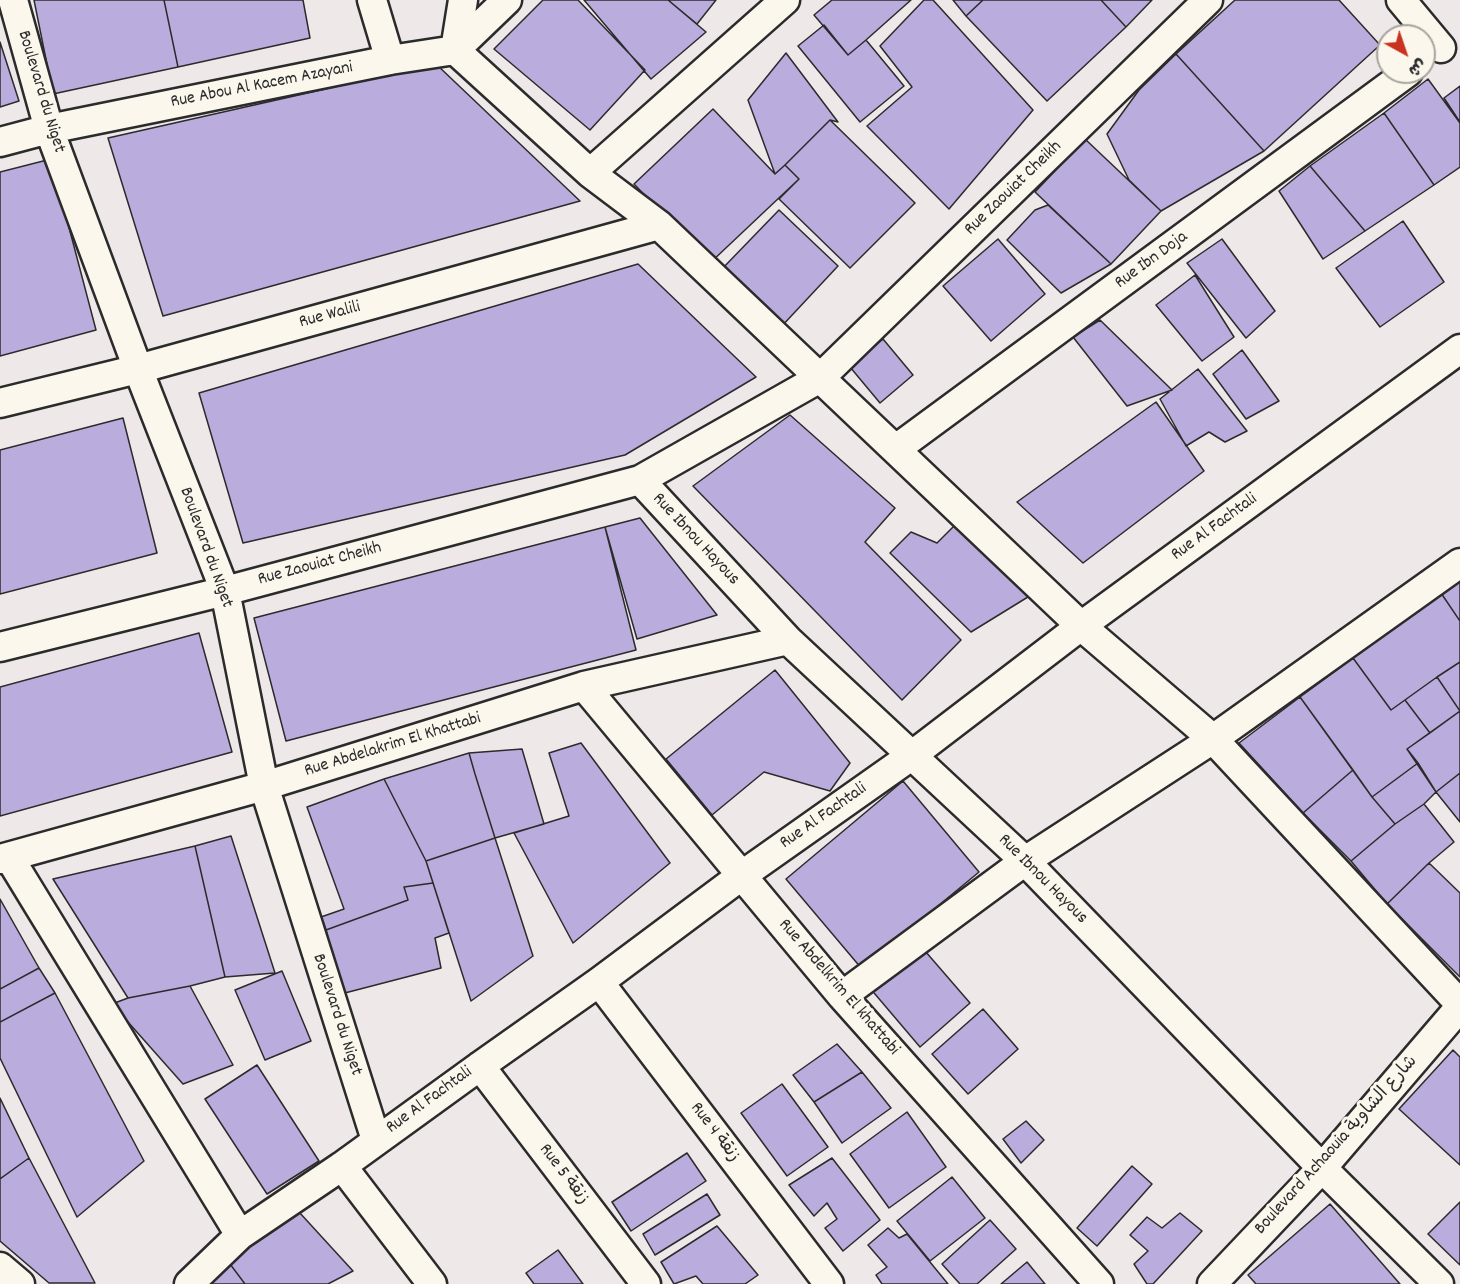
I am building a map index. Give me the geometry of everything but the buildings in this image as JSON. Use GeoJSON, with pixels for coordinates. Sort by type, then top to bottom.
{"type":"FeatureCollection","features":[{"type":"Feature","properties":{"kind":"street","name":"Boulevard du Niget"},"geometry":{"type":"LineString","coordinates":[[13,0],[49,129],[138,369],[225,591],[264,786],[376,1140]]}},
{"type":"Feature","properties":{"kind":"street"},"geometry":{"type":"LineString","coordinates":[[372,0],[390,60]]}},
{"type":"Feature","properties":{"kind":"street"},"geometry":{"type":"LineString","coordinates":[[455,50],[463,0]]}},
{"type":"Feature","properties":{"kind":"street"},"geometry":{"type":"LineString","coordinates":[[455,50],[507,0]]}},
{"type":"Feature","properties":{"kind":"street"},"geometry":{"type":"LineString","coordinates":[[590,173],[785,0]]}},
{"type":"Feature","properties":{"kind":"street","name":"Rue Zaouiat Cheikh"},"geometry":{"type":"LineString","coordinates":[[0,646],[225,591],[639,480],[820,378],[1208,0]]}},
{"type":"Feature","properties":{"kind":"street"},"geometry":{"type":"LineString","coordinates":[[1401,0],[1442,47]]}},
{"type":"Feature","properties":{"kind":"street","name":"Rue Abou Al Kacem Azayani"},"geometry":{"type":"LineString","coordinates":[[0,142],[49,129],[390,60],[455,50]]}},
{"type":"Feature","properties":{"kind":"street"},"geometry":{"type":"LineString","coordinates":[[455,50],[590,173],[659,225],[1081,626],[1213,739],[1460,1006]]}},
{"type":"Feature","properties":{"kind":"street","name":"Rue Ibn Doja"},"geometry":{"type":"LineString","coordinates":[[896,449],[1392,84]]}},
{"type":"Feature","properties":{"kind":"street","name":"Rue Walili"},"geometry":{"type":"LineString","coordinates":[[0,403],[138,369],[659,225]]}},
{"type":"Feature","properties":{"kind":"street","name":"Rue Al Fachtali"},"geometry":{"type":"LineString","coordinates":[[189,1284],[240,1235],[342,1166],[599,982],[741,876],[911,756],[1081,626],[1460,349]]}},
{"type":"Feature","properties":{"kind":"street","name":"Rue Ibnou Hayous"},"geometry":{"type":"LineString","coordinates":[[639,480],[788,640],[1025,861],[1322,1168],[1439,1284]]}},
{"type":"Feature","properties":{"kind":"street"},"geometry":{"type":"LineString","coordinates":[[842,996],[1025,861],[1213,739],[1460,563]]}},
{"type":"Feature","properties":{"kind":"street","name":"Rue Abdelakrim El Khattabi"},"geometry":{"type":"LineString","coordinates":[[4,858],[264,786],[584,686],[788,640]]}},
{"type":"Feature","properties":{"kind":"street","name":"Rue Abdelkrim El khattabi"},"geometry":{"type":"LineString","coordinates":[[584,686],[842,996],[1100,1284]]}},
{"type":"Feature","properties":{"kind":"street"},"geometry":{"type":"LineString","coordinates":[[4,858],[240,1235]]}},
{"type":"Feature","properties":{"kind":"street","name":"Rue 4 زنقة"},"geometry":{"type":"LineString","coordinates":[[599,982],[829,1284]]}},
{"type":"Feature","properties":{"kind":"street","name":"Boulevard Achaouia شارع الشاوية"},"geometry":{"type":"LineString","coordinates":[[1212,1284],[1322,1168],[1460,1006]]}},
{"type":"Feature","properties":{"kind":"street","name":"Rue 5 زنقة"},"geometry":{"type":"LineString","coordinates":[[480,1065],[646,1284]]}},
{"type":"Feature","properties":{"kind":"street"},"geometry":{"type":"LineString","coordinates":[[342,1166],[432,1284]]}},
{"type":"Feature","properties":{"kind":"street"},"geometry":{"type":"LineString","coordinates":[[0,1267],[20,1284]]}}]}
